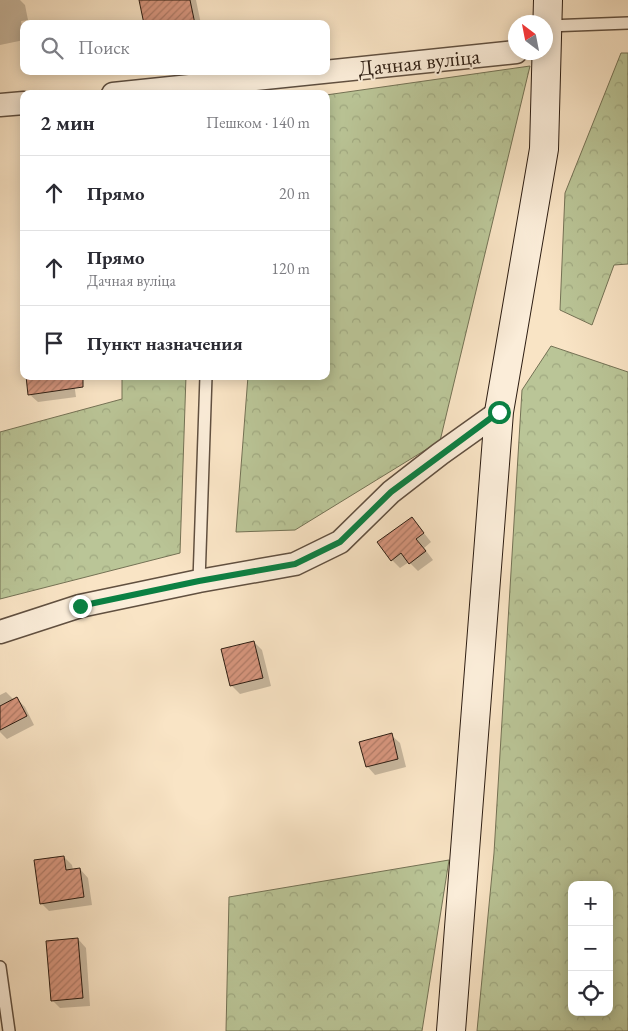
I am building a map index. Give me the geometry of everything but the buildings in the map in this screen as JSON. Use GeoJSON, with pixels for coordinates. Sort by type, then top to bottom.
{"type":"FeatureCollection","features":[{"type":"Feature","properties":{"kind":"street","name":"Дачная вуліца"},"geometry":{"type":"LineString","coordinates":[[330,74],[508,53]]}},
{"type":"Feature","properties":{"kind":"street"},"geometry":{"type":"LineString","coordinates":[[451,1031],[499,412],[544,149],[546,60]]}},
{"type":"Feature","properties":{"kind":"street","name":"Дачная вуліца"},"geometry":{"type":"LineString","coordinates":[[181,90],[215,88],[324,75]]}},
{"type":"Feature","properties":{"kind":"street"},"geometry":{"type":"LineString","coordinates":[[0,105],[20,103]]}},
{"type":"Feature","properties":{"kind":"street"},"geometry":{"type":"LineString","coordinates":[[0,632],[80,606],[199,581],[295,564],[340,542],[391,492],[499,412]]}},
{"type":"Feature","properties":{"kind":"lane"},"geometry":{"type":"LineString","coordinates":[[553,30],[628,23]]}},
{"type":"Feature","properties":{"kind":"lane"},"geometry":{"type":"LineString","coordinates":[[199,581],[206,380]]}},
{"type":"Feature","properties":{"kind":"lane"},"geometry":{"type":"LineString","coordinates":[[0,967],[9,1031]]}},
{"type":"Feature","properties":{"kind":"green space"},"geometry":{"type":"Polygon","coordinates":[[[621,53],[628,53],[628,264],[614,265],[592,325],[560,310],[565,193],[621,53]]]}},
{"type":"Feature","properties":{"kind":"green space"},"geometry":{"type":"Polygon","coordinates":[[[530,66],[440,441],[295,530],[236,532],[248,380],[330,380],[330,94],[530,66]]]}},
{"type":"Feature","properties":{"kind":"green space"},"geometry":{"type":"Polygon","coordinates":[[[551,346],[628,372],[628,1031],[477,1031],[494,853],[522,390],[551,346]]]}},
{"type":"Feature","properties":{"kind":"green space"},"geometry":{"type":"Polygon","coordinates":[[[122,380],[186,380],[180,553],[0,599],[0,432],[122,399],[122,380]]]}},
{"type":"Feature","properties":{"kind":"green space"},"geometry":{"type":"Polygon","coordinates":[[[449,860],[422,1031],[226,1031],[229,897],[449,860]]]}},
{"type":"Feature","properties":{"kind":"route"},"geometry":{"type":"LineString","coordinates":[[80,606],[199,581],[295,564],[340,542],[391,492],[499,412]]}}]}
